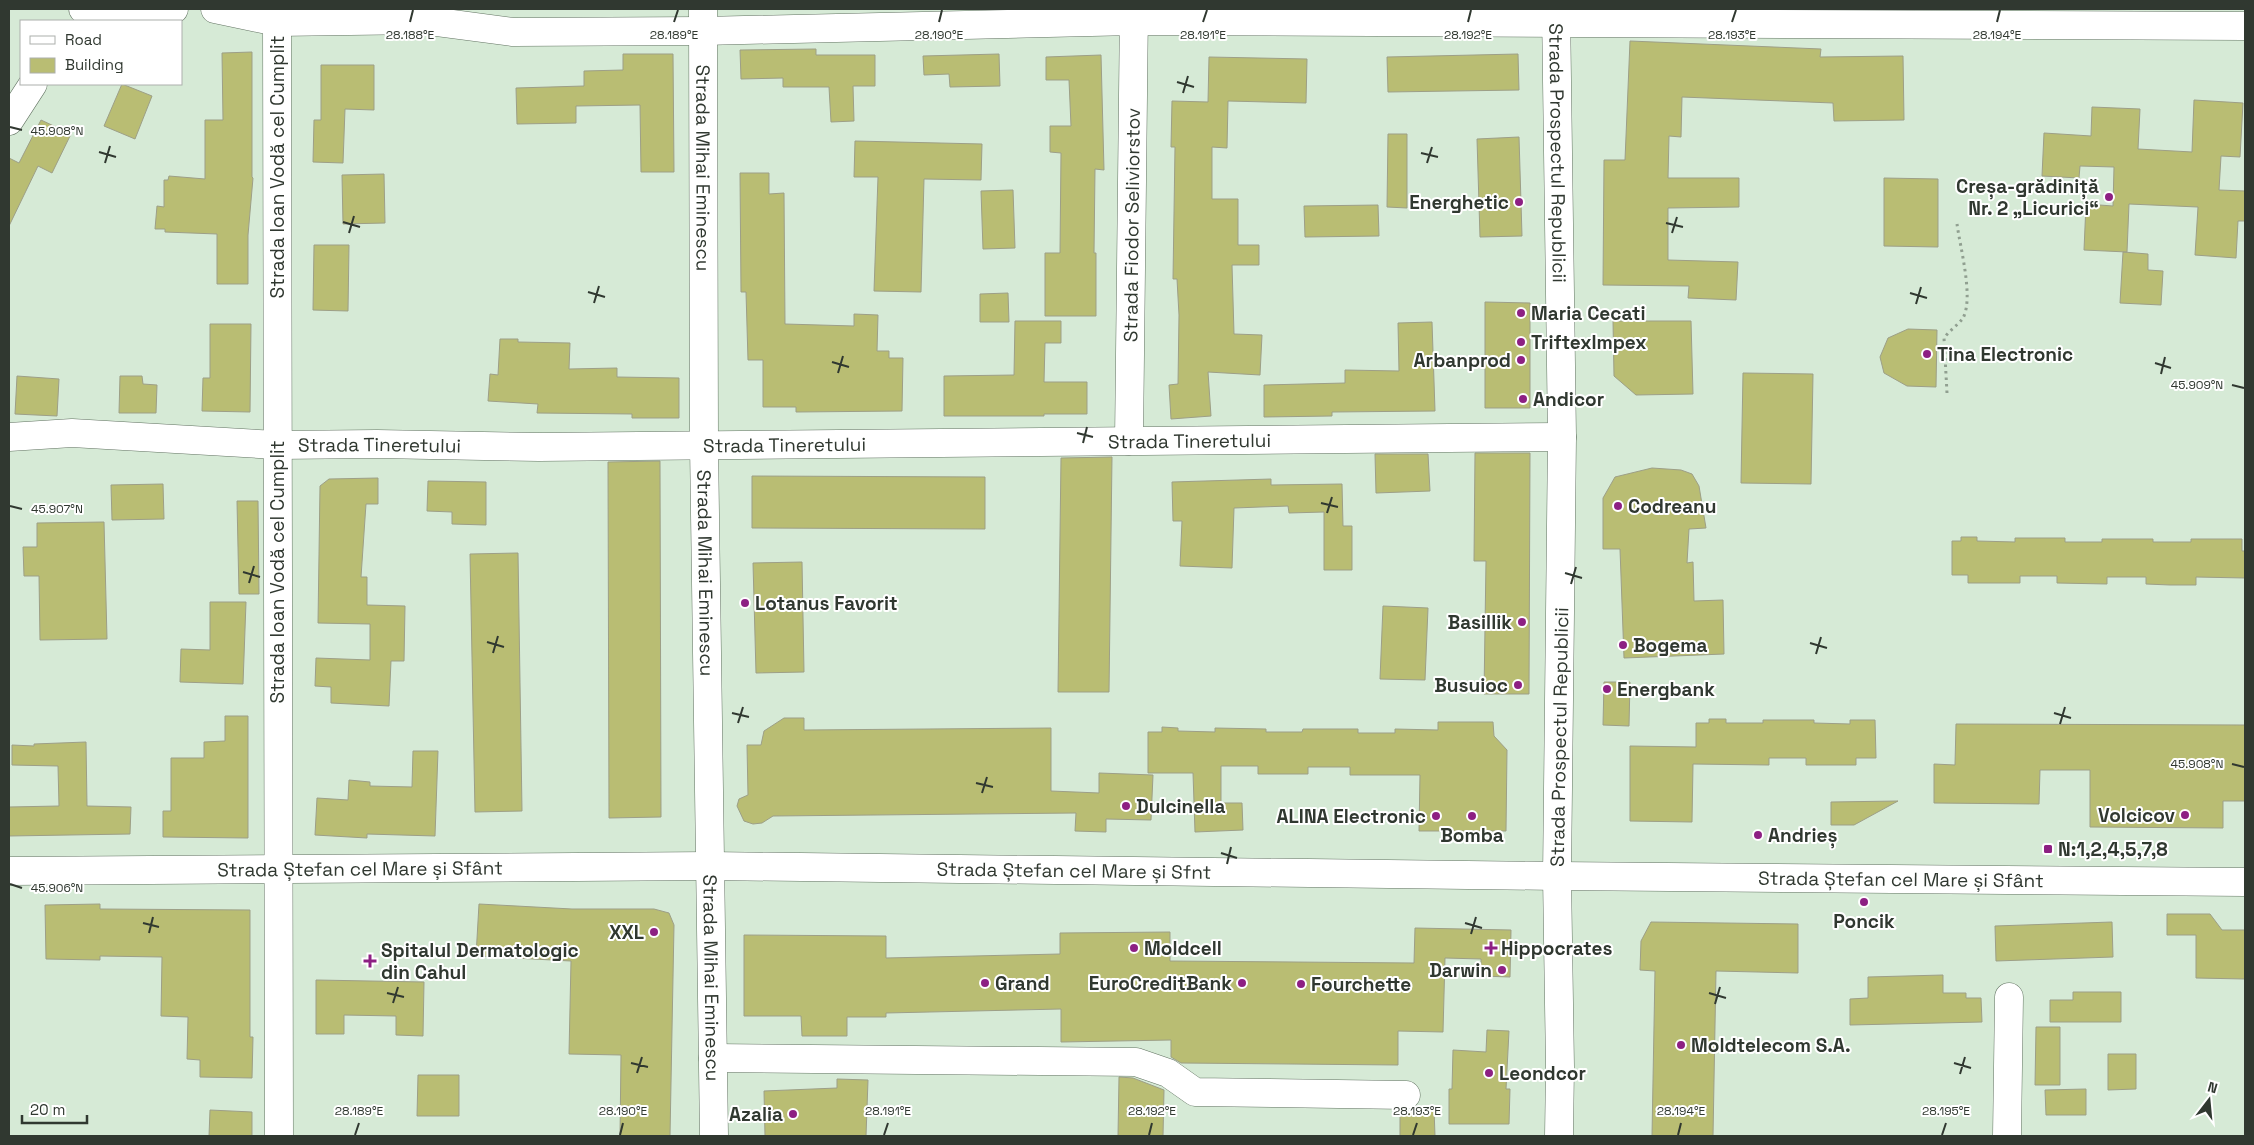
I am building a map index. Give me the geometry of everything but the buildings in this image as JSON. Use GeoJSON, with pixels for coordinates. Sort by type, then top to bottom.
{"type":"FeatureCollection","features":[{"type":"Feature","properties":{"kind":"street"},"geometry":{"type":"LineString","coordinates":[[76,20],[83,9],[146,15],[174,9]]}},
{"type":"Feature","properties":{"kind":"street"},"geometry":{"type":"LineString","coordinates":[[215,9],[279,15],[422,20],[513,32],[703,20],[1134,15],[1556,16],[2245,26]]}},
{"type":"Feature","properties":{"kind":"street","name":"Strada Ioan Vodă cel Cumplit"},"geometry":{"type":"LineString","coordinates":[[279,15],[277,445],[280,1136]]}},
{"type":"Feature","properties":{"kind":"street","name":"Strada Fiodor Seliviorstov"},"geometry":{"type":"LineString","coordinates":[[1129,441],[1134,15]]}},
{"type":"Feature","properties":{"kind":"street","name":"Strada Prospectul Republicii"},"geometry":{"type":"LineString","coordinates":[[1556,16],[1562,437],[1557,876],[1560,1067],[1559,1136]]}},
{"type":"Feature","properties":{"kind":"street","name":"Strada Mihai Eminescu"},"geometry":{"type":"LineString","coordinates":[[703,20],[704,445],[714,1136]]}},
{"type":"Feature","properties":{"kind":"street"},"geometry":{"type":"LineString","coordinates":[[9,121],[32,85]]}},
{"type":"Feature","properties":{"kind":"street","name":"Strada Tineretului"},"geometry":{"type":"LineString","coordinates":[[9,438],[72,433],[277,445],[377,444],[539,447],[1562,437]]}},
{"type":"Feature","properties":{"kind":"street","name":"Strada Ștefan cel Mare și Sfnt"},"geometry":{"type":"LineString","coordinates":[[711,866],[1557,876]]}},
{"type":"Feature","properties":{"kind":"street","name":"Strada Ștefan cel Mare și Sfânt"},"geometry":{"type":"LineString","coordinates":[[9,871],[711,866]]}},
{"type":"Feature","properties":{"kind":"street","name":"Strada Ștefan cel Mare și Sfânt"},"geometry":{"type":"LineString","coordinates":[[1557,876],[2245,882]]}},
{"type":"Feature","properties":{"kind":"street"},"geometry":{"type":"LineString","coordinates":[[2007,1136],[2009,997]]}},
{"type":"Feature","properties":{"kind":"street"},"geometry":{"type":"LineString","coordinates":[[713,1058],[1136,1062],[1168,1072],[1195,1092],[1406,1095]]}},
{"type":"Feature","properties":{"kind":"path"},"geometry":{"type":"LineString","coordinates":[[1946,393],[1944,338],[1962,319],[1967,308],[1967,294],[1957,224]]}},
{"type":"Feature","properties":{"kind":"place","name":"Creșa-grădiniță Nr. 2 „Licurici“"},"geometry":{"type":"Point","coordinates":[2109,197]}},
{"type":"Feature","properties":{"kind":"place","name":"Energhetic"},"geometry":{"type":"Point","coordinates":[1519,202]}},
{"type":"Feature","properties":{"kind":"place","name":"Maria Cecati"},"geometry":{"type":"Point","coordinates":[1521,313]}},
{"type":"Feature","properties":{"kind":"place","name":"TriftexImpex"},"geometry":{"type":"Point","coordinates":[1521,342]}},
{"type":"Feature","properties":{"kind":"place","name":"Tina Electronic"},"geometry":{"type":"Point","coordinates":[1927,354]}},
{"type":"Feature","properties":{"kind":"place","name":"Arbanprod"},"geometry":{"type":"Point","coordinates":[1521,360]}},
{"type":"Feature","properties":{"kind":"place","name":"Andicor"},"geometry":{"type":"Point","coordinates":[1523,399]}},
{"type":"Feature","properties":{"kind":"place","name":"Codreanu"},"geometry":{"type":"Point","coordinates":[1618,506]}},
{"type":"Feature","properties":{"kind":"place","name":"Lotanus Favorit"},"geometry":{"type":"Point","coordinates":[745,603]}},
{"type":"Feature","properties":{"kind":"place","name":"Basillik"},"geometry":{"type":"Point","coordinates":[1522,622]}},
{"type":"Feature","properties":{"kind":"place","name":"Bogema"},"geometry":{"type":"Point","coordinates":[1623,645]}},
{"type":"Feature","properties":{"kind":"place","name":"Busuioc"},"geometry":{"type":"Point","coordinates":[1518,685]}},
{"type":"Feature","properties":{"kind":"place","name":"Energbank"},"geometry":{"type":"Point","coordinates":[1607,689]}},
{"type":"Feature","properties":{"kind":"place","name":"Dulcinella"},"geometry":{"type":"Point","coordinates":[1126,806]}},
{"type":"Feature","properties":{"kind":"place","name":"Volcicov"},"geometry":{"type":"Point","coordinates":[2185,815]}},
{"type":"Feature","properties":{"kind":"place","name":"ALINA Electronic"},"geometry":{"type":"Point","coordinates":[1436,816]}},
{"type":"Feature","properties":{"kind":"place","name":"Bomba"},"geometry":{"type":"Point","coordinates":[1472,816]}},
{"type":"Feature","properties":{"kind":"place","name":"Andrieș"},"geometry":{"type":"Point","coordinates":[1758,835]}},
{"type":"Feature","properties":{"kind":"place","name":"N:1,2,4,5,7,8"},"geometry":{"type":"Point","coordinates":[2048,849]}},
{"type":"Feature","properties":{"kind":"place","name":"Poncik"},"geometry":{"type":"Point","coordinates":[1864,902]}},
{"type":"Feature","properties":{"kind":"place","name":"XXL"},"geometry":{"type":"Point","coordinates":[654,932]}},
{"type":"Feature","properties":{"kind":"place","name":"Moldcell"},"geometry":{"type":"Point","coordinates":[1134,948]}},
{"type":"Feature","properties":{"kind":"place","name":"Hippocrates"},"geometry":{"type":"Point","coordinates":[1491,948]}},
{"type":"Feature","properties":{"kind":"place","name":"Spitalul Dermatologic din Cahul"},"geometry":{"type":"Point","coordinates":[370,961]}},
{"type":"Feature","properties":{"kind":"place","name":"Darwin"},"geometry":{"type":"Point","coordinates":[1502,970]}},
{"type":"Feature","properties":{"kind":"place","name":"Grand"},"geometry":{"type":"Point","coordinates":[985,983]}},
{"type":"Feature","properties":{"kind":"place","name":"EuroCreditBank"},"geometry":{"type":"Point","coordinates":[1242,983]}},
{"type":"Feature","properties":{"kind":"place","name":"Fourchette"},"geometry":{"type":"Point","coordinates":[1301,984]}},
{"type":"Feature","properties":{"kind":"place","name":"Moldtelecom S.A."},"geometry":{"type":"Point","coordinates":[1681,1045]}},
{"type":"Feature","properties":{"kind":"place","name":"Leondcor"},"geometry":{"type":"Point","coordinates":[1489,1073]}},
{"type":"Feature","properties":{"kind":"place","name":"Azalia"},"geometry":{"type":"Point","coordinates":[793,1114]}}]}
